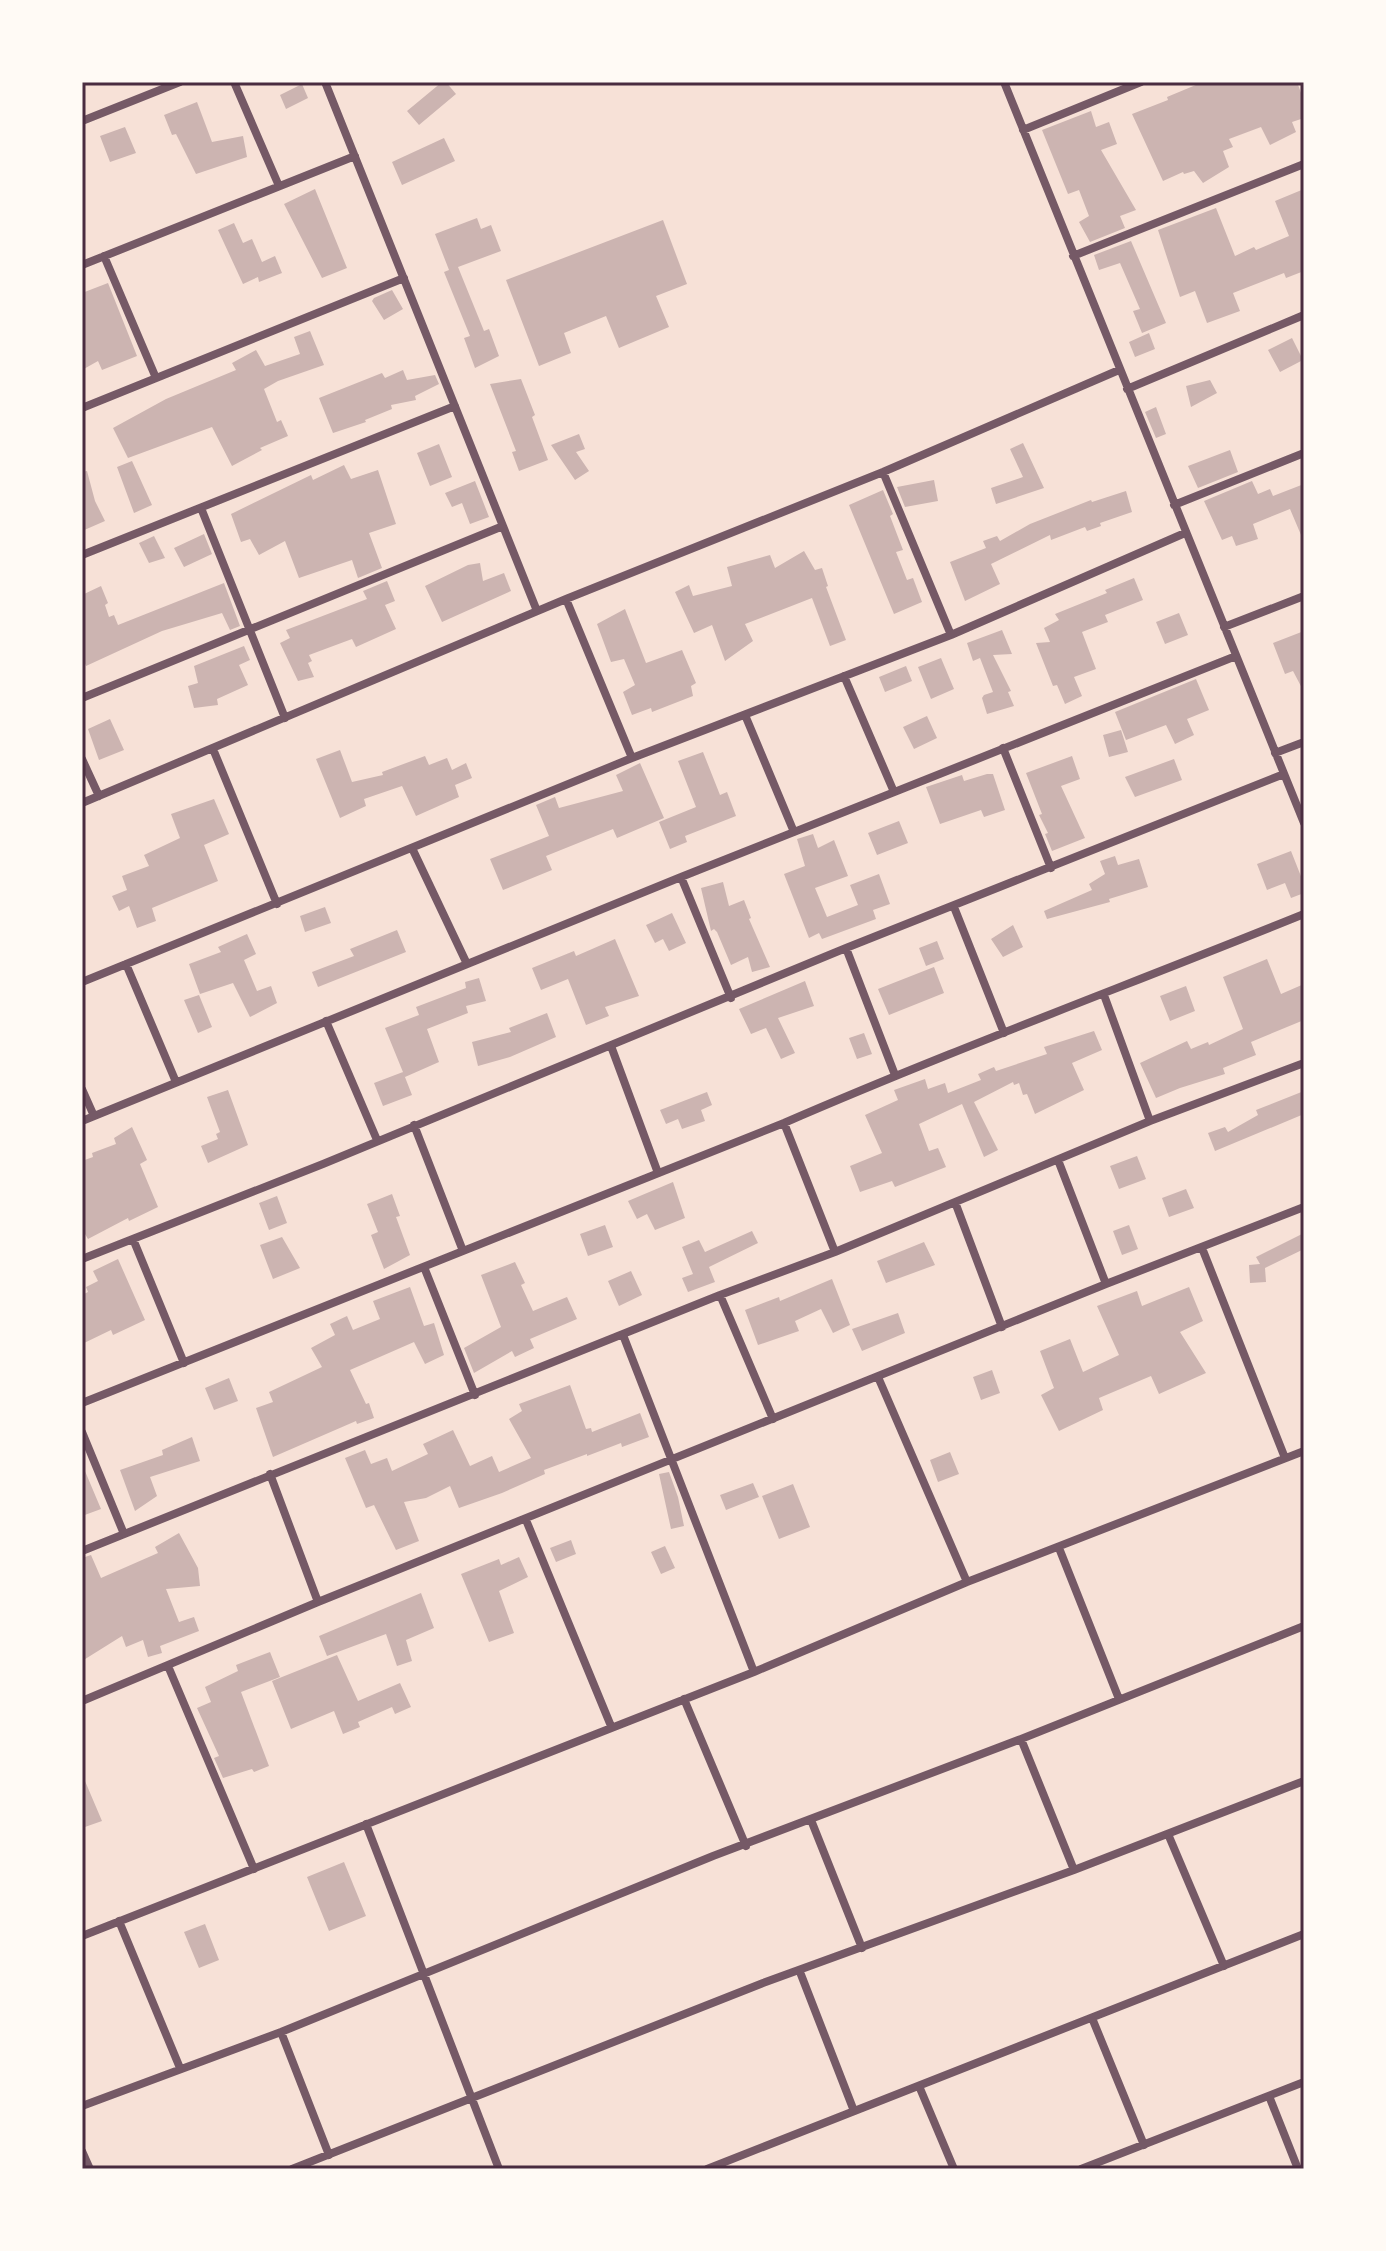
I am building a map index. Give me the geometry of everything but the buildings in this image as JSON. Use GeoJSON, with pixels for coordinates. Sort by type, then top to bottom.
{"type":"FeatureCollection","features":[{"type":"Feature","properties":{"kind":"street"},"geometry":{"type":"LineString","coordinates":[[82,121],[180,82]]}},
{"type":"Feature","properties":{"kind":"street"},"geometry":{"type":"LineString","coordinates":[[234,82],[279,186]]}},
{"type":"Feature","properties":{"kind":"street"},"geometry":{"type":"LineString","coordinates":[[325,82],[537,611]]}},
{"type":"Feature","properties":{"kind":"street"},"geometry":{"type":"LineString","coordinates":[[1004,82],[1304,823]]}},
{"type":"Feature","properties":{"kind":"street"},"geometry":{"type":"LineString","coordinates":[[1023,130],[1141,82]]}},
{"type":"Feature","properties":{"kind":"street"},"geometry":{"type":"LineString","coordinates":[[82,265],[355,156]]}},
{"type":"Feature","properties":{"kind":"street"},"geometry":{"type":"LineString","coordinates":[[1073,256],[1304,164]]}},
{"type":"Feature","properties":{"kind":"street"},"geometry":{"type":"LineString","coordinates":[[104,256],[156,378]]}},
{"type":"Feature","properties":{"kind":"street"},"geometry":{"type":"LineString","coordinates":[[82,408],[404,278]]}},
{"type":"Feature","properties":{"kind":"street"},"geometry":{"type":"LineString","coordinates":[[1127,389],[1304,315]]}},
{"type":"Feature","properties":{"kind":"street"},"geometry":{"type":"LineString","coordinates":[[82,803],[566,599],[883,472],[1119,370]]}},
{"type":"Feature","properties":{"kind":"street"},"geometry":{"type":"LineString","coordinates":[[82,555],[455,406]]}},
{"type":"Feature","properties":{"kind":"street"},"geometry":{"type":"LineString","coordinates":[[1174,505],[1304,453]]}},
{"type":"Feature","properties":{"kind":"street"},"geometry":{"type":"LineString","coordinates":[[883,472],[951,635]]}},
{"type":"Feature","properties":{"kind":"street"},"geometry":{"type":"LineString","coordinates":[[201,508],[285,718]]}},
{"type":"Feature","properties":{"kind":"street"},"geometry":{"type":"LineString","coordinates":[[82,698],[503,526]]}},
{"type":"Feature","properties":{"kind":"street"},"geometry":{"type":"LineString","coordinates":[[82,982],[632,758],[951,635],[1185,533]]}},
{"type":"Feature","properties":{"kind":"street"},"geometry":{"type":"LineString","coordinates":[[1224,627],[1304,596]]}},
{"type":"Feature","properties":{"kind":"street"},"geometry":{"type":"LineString","coordinates":[[566,599],[632,758]]}},
{"type":"Feature","properties":{"kind":"street"},"geometry":{"type":"LineString","coordinates":[[82,1121],[681,877],[1236,656]]}},
{"type":"Feature","properties":{"kind":"street"},"geometry":{"type":"LineString","coordinates":[[844,676],[894,792]]}},
{"type":"Feature","properties":{"kind":"street"},"geometry":{"type":"LineString","coordinates":[[745,715],[794,832]]}},
{"type":"Feature","properties":{"kind":"street"},"geometry":{"type":"LineString","coordinates":[[1275,753],[1304,742]]}},
{"type":"Feature","properties":{"kind":"street"},"geometry":{"type":"LineString","coordinates":[[1003,748],[1051,868]]}},
{"type":"Feature","properties":{"kind":"street"},"geometry":{"type":"LineString","coordinates":[[213,749],[277,904]]}},
{"type":"Feature","properties":{"kind":"street"},"geometry":{"type":"LineString","coordinates":[[82,759],[99,796]]}},
{"type":"Feature","properties":{"kind":"street"},"geometry":{"type":"LineString","coordinates":[[82,1259],[731,998],[846,948],[1284,774]]}},
{"type":"Feature","properties":{"kind":"street"},"geometry":{"type":"LineString","coordinates":[[412,848],[467,964]]}},
{"type":"Feature","properties":{"kind":"street"},"geometry":{"type":"LineString","coordinates":[[681,877],[731,998]]}},
{"type":"Feature","properties":{"kind":"street"},"geometry":{"type":"LineString","coordinates":[[954,907],[1004,1033]]}},
{"type":"Feature","properties":{"kind":"street"},"geometry":{"type":"LineString","coordinates":[[82,1403],[784,1123],[895,1075],[1304,914]]}},
{"type":"Feature","properties":{"kind":"street"},"geometry":{"type":"LineString","coordinates":[[846,948],[895,1075]]}},
{"type":"Feature","properties":{"kind":"street"},"geometry":{"type":"LineString","coordinates":[[126,964],[176,1082]]}},
{"type":"Feature","properties":{"kind":"street"},"geometry":{"type":"LineString","coordinates":[[1104,995],[1150,1121]]}},
{"type":"Feature","properties":{"kind":"street"},"geometry":{"type":"LineString","coordinates":[[326,1021],[377,1140]]}},
{"type":"Feature","properties":{"kind":"street"},"geometry":{"type":"LineString","coordinates":[[611,1046],[658,1173]]}},
{"type":"Feature","properties":{"kind":"street"},"geometry":{"type":"LineString","coordinates":[[82,1551],[720,1295],[835,1252],[1150,1121],[1304,1063]]}},
{"type":"Feature","properties":{"kind":"street"},"geometry":{"type":"LineString","coordinates":[[82,1089],[94,1116]]}},
{"type":"Feature","properties":{"kind":"street"},"geometry":{"type":"LineString","coordinates":[[784,1123],[835,1252]]}},
{"type":"Feature","properties":{"kind":"street"},"geometry":{"type":"LineString","coordinates":[[414,1125],[463,1251]]}},
{"type":"Feature","properties":{"kind":"street"},"geometry":{"type":"LineString","coordinates":[[1058,1160],[1106,1284]]}},
{"type":"Feature","properties":{"kind":"street"},"geometry":{"type":"LineString","coordinates":[[955,1202],[1002,1327]]}},
{"type":"Feature","properties":{"kind":"street"},"geometry":{"type":"LineString","coordinates":[[82,1701],[318,1602],[1304,1207]]}},
{"type":"Feature","properties":{"kind":"street"},"geometry":{"type":"LineString","coordinates":[[133,1239],[184,1363]]}},
{"type":"Feature","properties":{"kind":"street"},"geometry":{"type":"LineString","coordinates":[[1202,1248],[1285,1458]]}},
{"type":"Feature","properties":{"kind":"street"},"geometry":{"type":"LineString","coordinates":[[424,1267],[475,1395]]}},
{"type":"Feature","properties":{"kind":"street"},"geometry":{"type":"LineString","coordinates":[[720,1295],[773,1419]]}},
{"type":"Feature","properties":{"kind":"street"},"geometry":{"type":"LineString","coordinates":[[623,1335],[754,1672]]}},
{"type":"Feature","properties":{"kind":"street"},"geometry":{"type":"LineString","coordinates":[[878,1377],[967,1582]]}},
{"type":"Feature","properties":{"kind":"street"},"geometry":{"type":"LineString","coordinates":[[82,1432],[124,1534]]}},
{"type":"Feature","properties":{"kind":"street"},"geometry":{"type":"LineString","coordinates":[[82,1936],[754,1672],[967,1582],[1304,1451]]}},
{"type":"Feature","properties":{"kind":"street"},"geometry":{"type":"LineString","coordinates":[[270,1474],[318,1602]]}},
{"type":"Feature","properties":{"kind":"street"},"geometry":{"type":"LineString","coordinates":[[526,1520],[611,1726]]}},
{"type":"Feature","properties":{"kind":"street"},"geometry":{"type":"LineString","coordinates":[[1059,1548],[1119,1699]]}},
{"type":"Feature","properties":{"kind":"street"},"geometry":{"type":"LineString","coordinates":[[82,2106],[281,2032],[713,1856],[1021,1739],[1304,1626]]}},
{"type":"Feature","properties":{"kind":"street"},"geometry":{"type":"LineString","coordinates":[[168,1666],[254,1869]]}},
{"type":"Feature","properties":{"kind":"street"},"geometry":{"type":"LineString","coordinates":[[684,1699],[746,1846]]}},
{"type":"Feature","properties":{"kind":"street"},"geometry":{"type":"LineString","coordinates":[[1021,1739],[1074,1870]]}},
{"type":"Feature","properties":{"kind":"street"},"geometry":{"type":"LineString","coordinates":[[292,2169],[763,1983],[1074,1870],[1304,1781]]}},
{"type":"Feature","properties":{"kind":"street"},"geometry":{"type":"LineString","coordinates":[[811,1820],[862,1948]]}},
{"type":"Feature","properties":{"kind":"street"},"geometry":{"type":"LineString","coordinates":[[366,1824],[499,2169]]}},
{"type":"Feature","properties":{"kind":"street"},"geometry":{"type":"LineString","coordinates":[[1168,1834],[1224,1966]]}},
{"type":"Feature","properties":{"kind":"street"},"geometry":{"type":"LineString","coordinates":[[119,1921],[180,2068]]}},
{"type":"Feature","properties":{"kind":"street"},"geometry":{"type":"LineString","coordinates":[[707,2169],[1304,1934]]}},
{"type":"Feature","properties":{"kind":"street"},"geometry":{"type":"LineString","coordinates":[[800,1972],[854,2111]]}},
{"type":"Feature","properties":{"kind":"street"},"geometry":{"type":"LineString","coordinates":[[1092,2018],[1144,2145]]}},
{"type":"Feature","properties":{"kind":"street"},"geometry":{"type":"LineString","coordinates":[[281,2032],[329,2155]]}},
{"type":"Feature","properties":{"kind":"street"},"geometry":{"type":"LineString","coordinates":[[1081,2169],[1304,2082]]}},
{"type":"Feature","properties":{"kind":"street"},"geometry":{"type":"LineString","coordinates":[[919,2086],[954,2169]]}},
{"type":"Feature","properties":{"kind":"street"},"geometry":{"type":"LineString","coordinates":[[1269,2096],[1298,2169]]}},
{"type":"Feature","properties":{"kind":"street"},"geometry":{"type":"LineString","coordinates":[[82,2151],[90,2169]]}}]}
